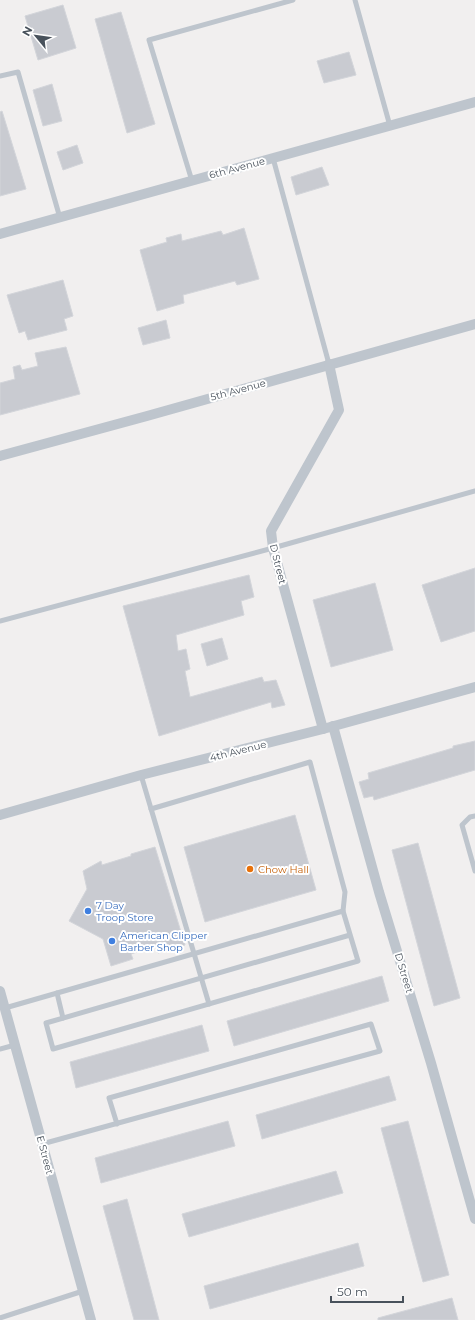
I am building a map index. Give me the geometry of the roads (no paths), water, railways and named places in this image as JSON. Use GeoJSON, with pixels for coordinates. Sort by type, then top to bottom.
{"type":"FeatureCollection","features":[{"type":"Feature","properties":{"kind":"street","name":"6th Avenue"},"geometry":{"type":"LineString","coordinates":[[0,234],[475,102]]}},
{"type":"Feature","properties":{"kind":"street","name":"5th Avenue"},"geometry":{"type":"LineString","coordinates":[[0,456],[475,324]]}},
{"type":"Feature","properties":{"kind":"street","name":"D Street"},"geometry":{"type":"LineString","coordinates":[[329,364],[339,410],[272,531],[273,548],[432,1063],[475,1219]]}},
{"type":"Feature","properties":{"kind":"street","name":"4th Avenue"},"geometry":{"type":"LineString","coordinates":[[0,815],[141,775],[328,728],[475,687]]}},
{"type":"Feature","properties":{"kind":"street","name":"E Street"},"geometry":{"type":"LineString","coordinates":[[0,991],[90,1320]]}},
{"type":"Feature","properties":{"kind":"lane"},"geometry":{"type":"LineString","coordinates":[[192,181],[149,40],[292,0]]}},
{"type":"Feature","properties":{"kind":"lane"},"geometry":{"type":"LineString","coordinates":[[355,0],[390,126]]}},
{"type":"Feature","properties":{"kind":"lane"},"geometry":{"type":"LineString","coordinates":[[0,76],[18,72],[60,218]]}},
{"type":"Feature","properties":{"kind":"lane"},"geometry":{"type":"LineString","coordinates":[[273,158],[329,364]]}},
{"type":"Feature","properties":{"kind":"lane"},"geometry":{"type":"LineString","coordinates":[[0,622],[273,548],[475,491]]}},
{"type":"Feature","properties":{"kind":"lane"},"geometry":{"type":"LineString","coordinates":[[151,809],[310,762],[345,892],[343,911],[358,962],[53,1049],[46,1023],[350,935]]}},
{"type":"Feature","properties":{"kind":"lane"},"geometry":{"type":"LineString","coordinates":[[141,775],[209,1004]]}},
{"type":"Feature","properties":{"kind":"lane"},"geometry":{"type":"LineString","coordinates":[[475,816],[470,817],[462,825],[475,871]]}},
{"type":"Feature","properties":{"kind":"lane"},"geometry":{"type":"LineString","coordinates":[[469,851],[475,849]]}},
{"type":"Feature","properties":{"kind":"lane"},"geometry":{"type":"LineString","coordinates":[[5,1008],[343,911]]}},
{"type":"Feature","properties":{"kind":"lane"},"geometry":{"type":"LineString","coordinates":[[57,993],[62,1018]]}},
{"type":"Feature","properties":{"kind":"lane"},"geometry":{"type":"LineString","coordinates":[[42,1144],[117,1124],[380,1051],[371,1024],[109,1098],[117,1124]]}},
{"type":"Feature","properties":{"kind":"lane"},"geometry":{"type":"LineString","coordinates":[[0,1049],[15,1045]]}},
{"type":"Feature","properties":{"kind":"lane"},"geometry":{"type":"LineString","coordinates":[[0,1318],[83,1291]]}},
{"type":"Feature","properties":{"kind":"place","name":"Chow Hall"},"geometry":{"type":"Point","coordinates":[250,869]}},
{"type":"Feature","properties":{"kind":"place","name":"7 Day Troop Store"},"geometry":{"type":"Point","coordinates":[88,911]}},
{"type":"Feature","properties":{"kind":"place","name":"American Clipper Barber Shop"},"geometry":{"type":"Point","coordinates":[112,941]}}]}
